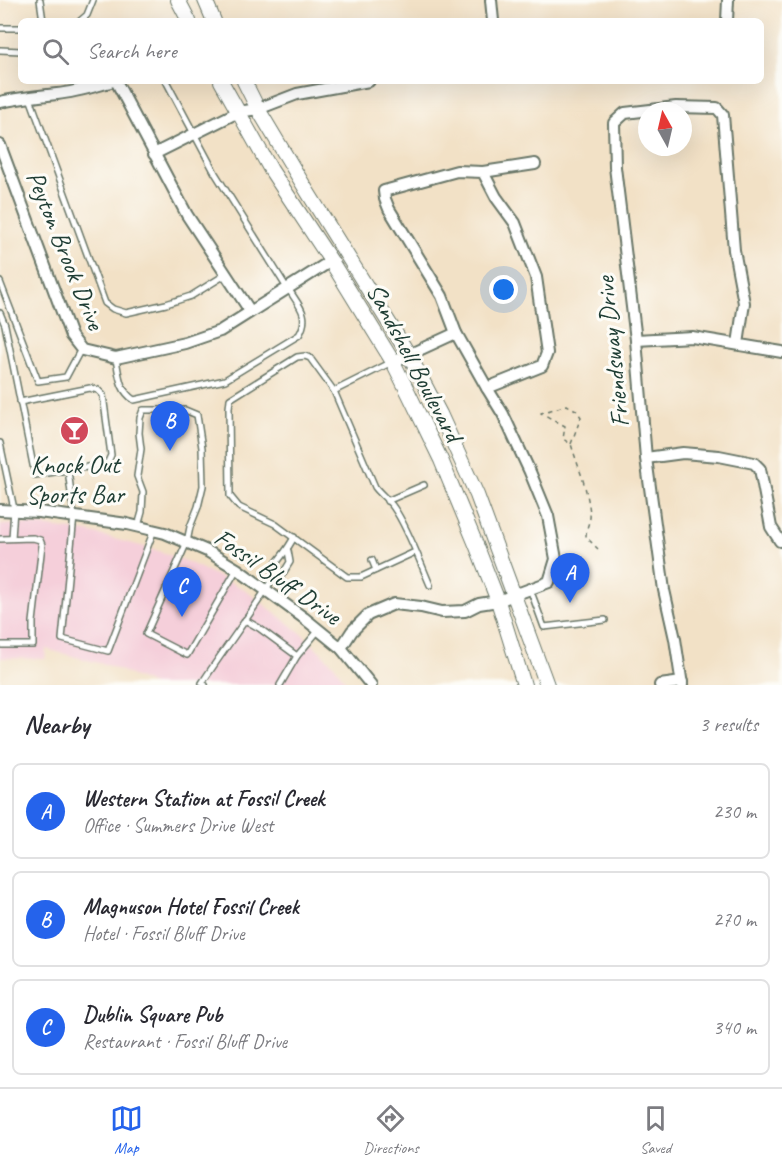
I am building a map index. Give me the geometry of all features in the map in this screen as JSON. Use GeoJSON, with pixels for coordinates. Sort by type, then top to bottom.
{"type":"FeatureCollection","features":[{"type":"Feature","properties":{"kind":"street"},"geometry":{"type":"LineString","coordinates":[[178,0],[187,18]]}},
{"type":"Feature","properties":{"kind":"street"},"geometry":{"type":"LineString","coordinates":[[205,0],[213,18]]}},
{"type":"Feature","properties":{"kind":"street"},"geometry":{"type":"LineString","coordinates":[[491,0],[493,18]]}},
{"type":"Feature","properties":{"kind":"street"},"geometry":{"type":"LineString","coordinates":[[728,18],[729,0]]}},
{"type":"Feature","properties":{"kind":"street"},"geometry":{"type":"LineString","coordinates":[[0,102],[29,96],[58,94],[102,84]]}},
{"type":"Feature","properties":{"kind":"street"},"geometry":{"type":"LineString","coordinates":[[117,84],[187,215],[250,312]]}},
{"type":"Feature","properties":{"kind":"street","name":"Sandshell Boulevard"},"geometry":{"type":"LineString","coordinates":[[223,84],[270,170],[332,261],[393,362],[441,460],[498,601],[524,685]]}},
{"type":"Feature","properties":{"kind":"street","name":"Sandshell Boulevard"},"geometry":{"type":"LineString","coordinates":[[246,84],[306,191],[409,355],[444,423],[474,487],[547,685]]}},
{"type":"Feature","properties":{"kind":"street"},"geometry":{"type":"LineString","coordinates":[[153,154],[238,112],[258,109],[297,94],[352,84]]}},
{"type":"Feature","properties":{"kind":"street","name":"Friendsway Drive"},"geometry":{"type":"LineString","coordinates":[[682,683],[664,590],[646,458],[636,340],[615,167],[614,123],[625,112],[676,107],[717,108],[723,115],[734,250],[744,303],[738,344]]}},
{"type":"Feature","properties":{"kind":"street","name":"Peyton Brook Drive"},"geometry":{"type":"LineString","coordinates":[[0,145],[71,336],[81,349],[116,358],[185,343],[220,331],[332,261]]}},
{"type":"Feature","properties":{"kind":"street"},"geometry":{"type":"LineString","coordinates":[[341,648],[352,631],[368,615],[394,604],[454,612],[498,601],[549,582],[556,559],[548,516],[530,472],[503,414],[456,333],[442,296],[388,209],[384,191],[457,171],[483,172],[535,164]]}},
{"type":"Feature","properties":{"kind":"street"},"geometry":{"type":"LineString","coordinates":[[483,172],[496,197],[515,223],[536,277],[547,354],[542,366],[487,388]]}},
{"type":"Feature","properties":{"kind":"street"},"geometry":{"type":"LineString","coordinates":[[393,362],[456,333]]}},
{"type":"Feature","properties":{"kind":"street"},"geometry":{"type":"LineString","coordinates":[[636,340],[692,337],[782,352]]}},
{"type":"Feature","properties":{"kind":"street"},"geometry":{"type":"LineString","coordinates":[[646,458],[683,453],[719,456],[754,463],[760,469],[771,527],[780,541]]}},
{"type":"Feature","properties":{"kind":"street","name":"Fossil Bluff Drive"},"geometry":{"type":"LineString","coordinates":[[0,510],[14,509],[74,516],[138,527],[187,542],[207,551],[237,569],[341,648],[371,685]]}},
{"type":"Feature","properties":{"kind":"street"},"geometry":{"type":"LineString","coordinates":[[660,685],[682,683]]}},
{"type":"Feature","properties":{"kind":"lane"},"geometry":{"type":"LineString","coordinates":[[40,0],[43,18]]}},
{"type":"Feature","properties":{"kind":"lane"},"geometry":{"type":"LineString","coordinates":[[84,18],[93,0]]}},
{"type":"Feature","properties":{"kind":"lane"},"geometry":{"type":"LineString","coordinates":[[0,28],[18,28]]}},
{"type":"Feature","properties":{"kind":"lane"},"geometry":{"type":"LineString","coordinates":[[0,50],[18,51]]}},
{"type":"Feature","properties":{"kind":"lane"},"geometry":{"type":"LineString","coordinates":[[116,358],[121,386],[126,395],[134,400],[225,380],[299,334],[304,325],[305,317],[221,183],[168,84]]}},
{"type":"Feature","properties":{"kind":"lane"},"geometry":{"type":"LineString","coordinates":[[29,96],[105,303],[113,309],[126,313],[191,296],[225,275]]}},
{"type":"Feature","properties":{"kind":"lane"},"geometry":{"type":"LineString","coordinates":[[0,282],[38,381],[66,377],[81,349]]}},
{"type":"Feature","properties":{"kind":"lane"},"geometry":{"type":"LineString","coordinates":[[0,313],[5,325],[20,402],[35,475],[107,464],[111,455],[103,395],[98,390],[90,388],[20,402]]}},
{"type":"Feature","properties":{"kind":"lane"},"geometry":{"type":"LineString","coordinates":[[415,552],[361,577],[347,577],[275,524],[239,507],[230,496],[230,399],[297,357],[305,356],[316,364],[334,391],[375,487],[394,507],[399,517],[415,552],[430,585]]}},
{"type":"Feature","properties":{"kind":"lane"},"geometry":{"type":"LineString","coordinates":[[334,391],[393,362]]}},
{"type":"Feature","properties":{"kind":"lane"},"geometry":{"type":"LineString","coordinates":[[138,527],[142,512],[143,492],[138,476],[141,449],[140,418],[143,410],[185,410],[197,415],[203,486],[187,542],[146,634],[187,655],[237,569]]}},
{"type":"Feature","properties":{"kind":"lane"},"geometry":{"type":"LineString","coordinates":[[0,443],[2,470],[14,509],[12,538]]}},
{"type":"Feature","properties":{"kind":"lane"},"geometry":{"type":"LineString","coordinates":[[68,470],[74,516],[62,639],[108,651],[154,531]]}},
{"type":"Feature","properties":{"kind":"lane"},"geometry":{"type":"LineString","coordinates":[[387,501],[424,485]]}},
{"type":"Feature","properties":{"kind":"lane"},"geometry":{"type":"LineString","coordinates":[[275,575],[282,575],[290,562],[288,551],[294,537]]}},
{"type":"Feature","properties":{"kind":"lane"},"geometry":{"type":"LineString","coordinates":[[0,539],[33,538],[40,540],[42,545],[33,622],[33,645],[0,645]]}},
{"type":"Feature","properties":{"kind":"lane"},"geometry":{"type":"LineString","coordinates":[[275,575],[272,569],[281,555],[288,551]]}},
{"type":"Feature","properties":{"kind":"lane"},"geometry":{"type":"LineString","coordinates":[[372,560],[376,570]]}},
{"type":"Feature","properties":{"kind":"lane"},"geometry":{"type":"LineString","coordinates":[[205,685],[202,683],[207,675],[275,575]]}},
{"type":"Feature","properties":{"kind":"lane"},"geometry":{"type":"LineString","coordinates":[[530,589],[544,627],[605,620]]}},
{"type":"Feature","properties":{"kind":"lane"},"geometry":{"type":"LineString","coordinates":[[245,620],[297,656]]}},
{"type":"Feature","properties":{"kind":"lane"},"geometry":{"type":"LineString","coordinates":[[280,685],[297,656],[318,631]]}},
{"type":"Feature","properties":{"kind":"path"},"geometry":{"type":"LineString","coordinates":[[571,444],[563,439],[565,426],[542,413],[567,405],[576,410],[581,417],[571,444],[588,497],[591,517],[586,526],[586,537],[597,549]]}},
{"type":"Feature","properties":{"kind":"shaded area"},"geometry":{"type":"Polygon","coordinates":[[[28,524],[88,532],[156,550],[188,562],[244,589],[301,633],[334,665],[348,685],[153,685],[110,666],[46,649],[45,659],[0,658],[0,525],[28,524]]]}},
{"type":"Feature","properties":{"kind":"place","name":"Knock Out Sports Bar"},"geometry":{"type":"Point","coordinates":[75,430]}},
{"type":"Feature","properties":{"kind":"place","name":"Magnuson Hotel Fossil Creek"},"geometry":{"type":"Point","coordinates":[170,451]}},
{"type":"Feature","properties":{"kind":"place","name":"Western Station at Fossil Creek"},"geometry":{"type":"Point","coordinates":[570,603]}},
{"type":"Feature","properties":{"kind":"place","name":"Dublin Square Pub"},"geometry":{"type":"Point","coordinates":[182,617]}}]}
